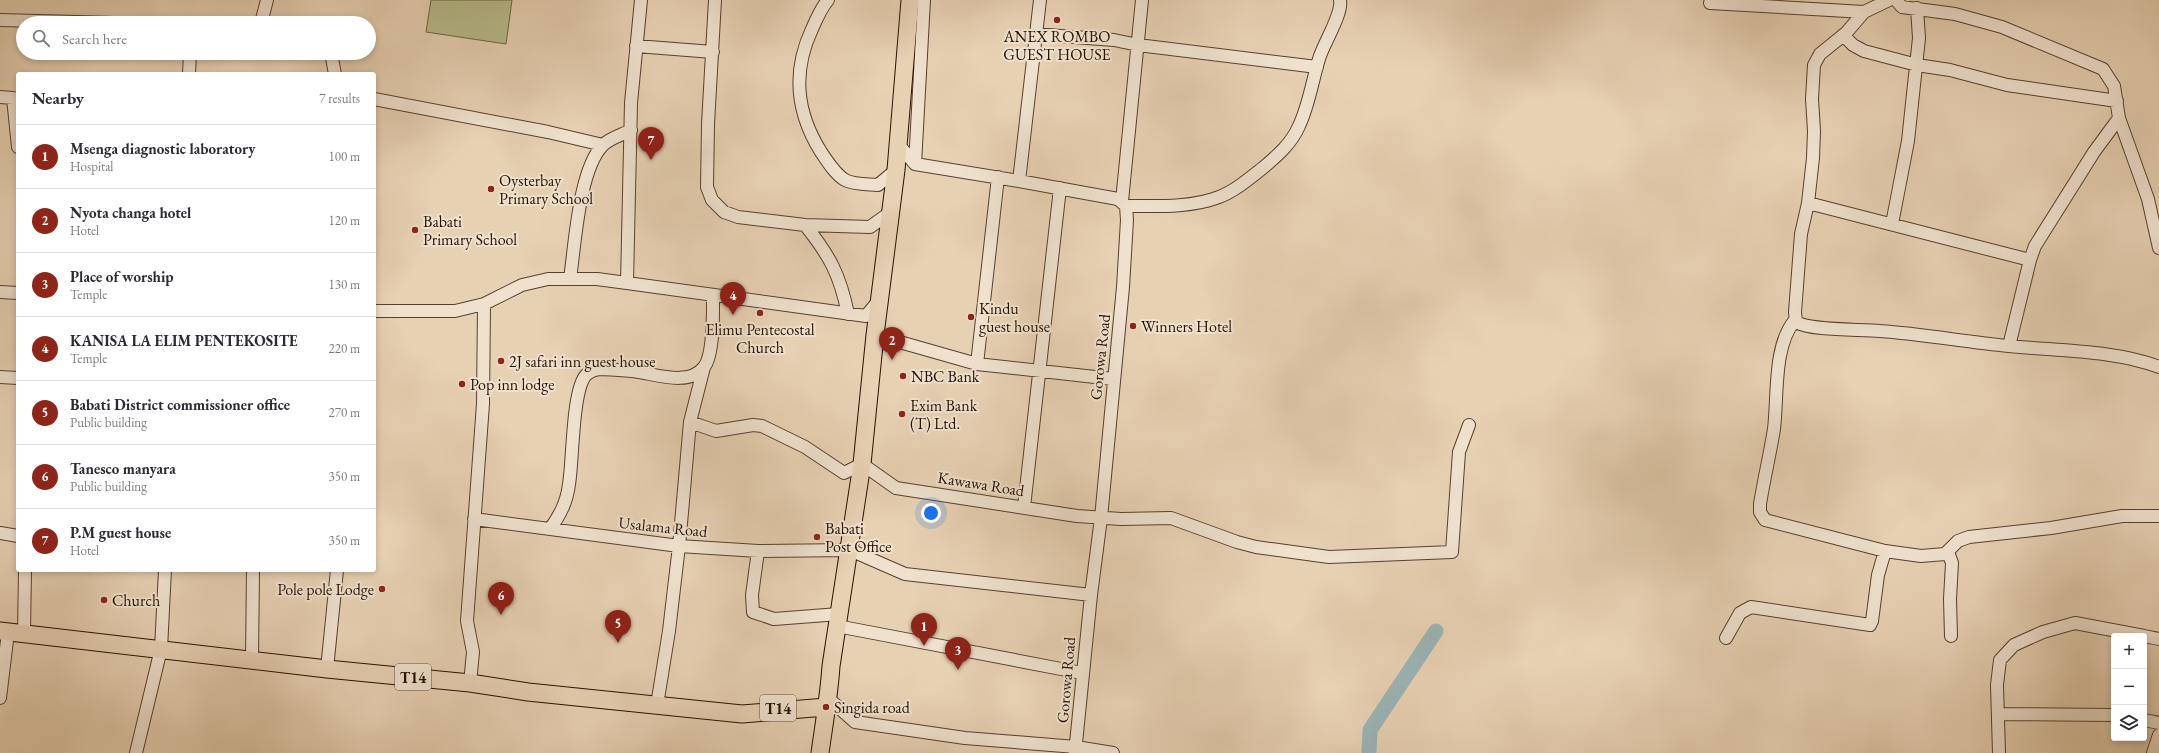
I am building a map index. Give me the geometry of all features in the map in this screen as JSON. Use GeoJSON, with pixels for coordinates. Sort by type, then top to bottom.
{"type":"FeatureCollection","features":[{"type":"Feature","properties":{"kind":"highway"},"geometry":{"type":"LineString","coordinates":[[820,753],[831,666],[862,464],[875,335],[896,170],[910,0]]}},
{"type":"Feature","properties":{"kind":"highway","name":"T14"},"geometry":{"type":"LineString","coordinates":[[10,632],[252,659],[327,669],[470,683],[528,692],[742,714],[827,703]]}},
{"type":"Feature","properties":{"kind":"highway","name":"T14"},"geometry":{"type":"LineString","coordinates":[[742,714],[813,701],[831,666]]}},
{"type":"Feature","properties":{"kind":"street"},"geometry":{"type":"LineString","coordinates":[[263,16],[267,0]]}},
{"type":"Feature","properties":{"kind":"street"},"geometry":{"type":"LineString","coordinates":[[627,283],[631,102],[641,0]]}},
{"type":"Feature","properties":{"kind":"street"},"geometry":{"type":"LineString","coordinates":[[715,0],[706,187],[710,197],[724,212],[732,215],[805,225],[870,227],[891,212]]}},
{"type":"Feature","properties":{"kind":"street"},"geometry":{"type":"LineString","coordinates":[[828,0],[805,44],[799,69],[798,81],[803,111],[815,142],[836,172],[845,180],[878,185],[896,170]]}},
{"type":"Feature","properties":{"kind":"street"},"geometry":{"type":"LineString","coordinates":[[915,164],[924,0]]}},
{"type":"Feature","properties":{"kind":"street"},"geometry":{"type":"LineString","coordinates":[[1019,180],[1040,0]]}},
{"type":"Feature","properties":{"kind":"street","name":"Gorowa Road"},"geometry":{"type":"LineString","coordinates":[[1075,750],[1090,595],[1101,518],[1126,248],[1127,220],[1124,204],[1142,0]]}},
{"type":"Feature","properties":{"kind":"street"},"geometry":{"type":"LineString","coordinates":[[898,144],[915,164],[1019,180],[1060,188],[1124,204],[1208,201],[1220,197],[1236,187],[1282,152],[1291,141],[1307,109],[1316,67],[1337,16],[1341,4],[1340,0]]}},
{"type":"Feature","properties":{"kind":"street"},"geometry":{"type":"LineString","coordinates":[[1710,3],[1864,8],[1889,0]]}},
{"type":"Feature","properties":{"kind":"street"},"geometry":{"type":"LineString","coordinates":[[1896,0],[1902,8],[1917,8],[1968,17],[2002,26],[2103,69],[2110,78],[2117,101],[2119,118],[2148,199],[2159,248]]}},
{"type":"Feature","properties":{"kind":"street"},"geometry":{"type":"LineString","coordinates":[[1864,8],[1843,35],[1820,54],[1814,65],[1812,99],[1814,137],[1808,204],[1801,234],[1795,320],[1786,333],[1783,345],[1774,430],[1762,488],[1760,512],[1765,520],[1885,552],[1922,556],[1938,556],[1948,552],[1958,541],[1969,537],[2051,528],[2122,516],[2159,516]]}},
{"type":"Feature","properties":{"kind":"street"},"geometry":{"type":"LineString","coordinates":[[1892,224],[1908,141],[1919,38],[1917,8]]}},
{"type":"Feature","properties":{"kind":"street"},"geometry":{"type":"LineString","coordinates":[[0,20],[16,20]]}},
{"type":"Feature","properties":{"kind":"street"},"geometry":{"type":"LineString","coordinates":[[1035,34],[1114,40],[1138,45],[1316,67]]}},
{"type":"Feature","properties":{"kind":"street"},"geometry":{"type":"LineString","coordinates":[[1843,35],[1853,45],[1864,51],[1916,65],[1950,70],[2007,85],[2117,101]]}},
{"type":"Feature","properties":{"kind":"street"},"geometry":{"type":"LineString","coordinates":[[636,46],[713,52]]}},
{"type":"Feature","properties":{"kind":"street"},"geometry":{"type":"LineString","coordinates":[[189,72],[190,60]]}},
{"type":"Feature","properties":{"kind":"street"},"geometry":{"type":"LineString","coordinates":[[332,60],[335,72]]}},
{"type":"Feature","properties":{"kind":"street"},"geometry":{"type":"LineString","coordinates":[[0,98],[15,98],[16,114]]}},
{"type":"Feature","properties":{"kind":"street"},"geometry":{"type":"LineString","coordinates":[[376,99],[548,132],[603,145]]}},
{"type":"Feature","properties":{"kind":"street"},"geometry":{"type":"LineString","coordinates":[[2009,346],[2030,260],[2035,246],[2094,152],[2119,118]]}},
{"type":"Feature","properties":{"kind":"street"},"geometry":{"type":"LineString","coordinates":[[570,279],[587,172],[591,162],[603,145],[631,130]]}},
{"type":"Feature","properties":{"kind":"street"},"geometry":{"type":"LineString","coordinates":[[978,364],[998,177]]}},
{"type":"Feature","properties":{"kind":"street"},"geometry":{"type":"LineString","coordinates":[[1024,507],[1060,188]]}},
{"type":"Feature","properties":{"kind":"street"},"geometry":{"type":"LineString","coordinates":[[1808,204],[1892,224],[1973,247],[2030,260]]}},
{"type":"Feature","properties":{"kind":"street"},"geometry":{"type":"LineString","coordinates":[[805,225],[821,244],[835,267],[843,290],[848,314]]}},
{"type":"Feature","properties":{"kind":"street"},"geometry":{"type":"LineString","coordinates":[[376,311],[455,311],[484,304],[522,285],[548,279],[627,283],[866,316],[880,299]]}},
{"type":"Feature","properties":{"kind":"street"},"geometry":{"type":"LineString","coordinates":[[0,292],[16,293]]}},
{"type":"Feature","properties":{"kind":"street"},"geometry":{"type":"LineString","coordinates":[[657,706],[669,631],[679,546],[690,422],[712,336],[713,295]]}},
{"type":"Feature","properties":{"kind":"street"},"geometry":{"type":"LineString","coordinates":[[470,683],[473,652],[467,621],[484,404],[484,304]]}},
{"type":"Feature","properties":{"kind":"street"},"geometry":{"type":"LineString","coordinates":[[1795,320],[1800,324],[1813,327],[1892,332],[2127,358],[2159,367]]}},
{"type":"Feature","properties":{"kind":"street"},"geometry":{"type":"LineString","coordinates":[[875,335],[978,364],[1113,379]]}},
{"type":"Feature","properties":{"kind":"street"},"geometry":{"type":"LineString","coordinates":[[550,529],[562,512],[569,484],[577,406],[585,376],[592,370],[603,369],[683,377],[695,374],[704,367]]}},
{"type":"Feature","properties":{"kind":"street"},"geometry":{"type":"LineString","coordinates":[[0,378],[16,378]]}},
{"type":"Feature","properties":{"kind":"street"},"geometry":{"type":"LineString","coordinates":[[690,422],[716,431],[753,425],[762,426],[805,447],[844,473],[862,464]]}},
{"type":"Feature","properties":{"kind":"street","name":"Kawawa Road"},"geometry":{"type":"LineString","coordinates":[[862,464],[896,488],[1101,518],[1171,518],[1236,542],[1256,547],[1328,557],[1449,553],[1452,552],[1454,546],[1459,452],[1469,425]]}},
{"type":"Feature","properties":{"kind":"street","name":"Usalama Road"},"geometry":{"type":"LineString","coordinates":[[474,519],[679,546],[758,551],[850,550]]}},
{"type":"Feature","properties":{"kind":"street"},"geometry":{"type":"LineString","coordinates":[[0,533],[16,536]]}},
{"type":"Feature","properties":{"kind":"street"},"geometry":{"type":"LineString","coordinates":[[850,550],[905,574],[1090,595]]}},
{"type":"Feature","properties":{"kind":"street"},"geometry":{"type":"LineString","coordinates":[[758,551],[752,595],[753,612],[774,619],[838,620],[1082,673]]}},
{"type":"Feature","properties":{"kind":"street"},"geometry":{"type":"LineString","coordinates":[[1726,638],[1740,613],[1751,607],[1866,625],[1871,624],[1878,575],[1885,552]]}},
{"type":"Feature","properties":{"kind":"street"},"geometry":{"type":"LineString","coordinates":[[1948,552],[1952,563],[1950,599],[1951,636]]}},
{"type":"Feature","properties":{"kind":"street"},"geometry":{"type":"LineString","coordinates":[[0,698],[10,632],[25,572]]}},
{"type":"Feature","properties":{"kind":"street"},"geometry":{"type":"LineString","coordinates":[[136,753],[161,650],[165,572]]}},
{"type":"Feature","properties":{"kind":"street"},"geometry":{"type":"LineString","coordinates":[[252,659],[253,572]]}},
{"type":"Feature","properties":{"kind":"street"},"geometry":{"type":"LineString","coordinates":[[327,669],[337,572]]}},
{"type":"Feature","properties":{"kind":"street"},"geometry":{"type":"LineString","coordinates":[[1999,753],[1997,685],[2000,660],[2006,651],[2020,641],[2043,632],[2075,623],[2128,633]]}},
{"type":"Feature","properties":{"kind":"street"},"geometry":{"type":"LineString","coordinates":[[2147,637],[2159,640]]}},
{"type":"Feature","properties":{"kind":"street"},"geometry":{"type":"LineString","coordinates":[[827,703],[855,722],[965,738],[1113,753]]}},
{"type":"Feature","properties":{"kind":"street"},"geometry":{"type":"LineString","coordinates":[[1999,714],[2111,715]]}},
{"type":"Feature","properties":{"kind":"street"},"geometry":{"type":"LineString","coordinates":[[2147,721],[2159,723]]}},
{"type":"Feature","properties":{"kind":"street"},"geometry":{"type":"LineString","coordinates":[[2153,753],[2159,735]]}},
{"type":"Feature","properties":{"kind":"green space"},"geometry":{"type":"Polygon","coordinates":[[[431,0],[512,0],[506,44],[426,32],[431,0]]]}},
{"type":"Feature","properties":{"kind":"waterway"},"geometry":{"type":"LineString","coordinates":[[1369,753],[1370,730],[1436,631]]}},
{"type":"Feature","properties":{"kind":"place","name":"ANEX ROMBO GUEST HOUSE"},"geometry":{"type":"Point","coordinates":[1057,20]}},
{"type":"Feature","properties":{"kind":"place","name":"P.M guest house"},"geometry":{"type":"Point","coordinates":[651,160]}},
{"type":"Feature","properties":{"kind":"place","name":"Oysterbay Primary School"},"geometry":{"type":"Point","coordinates":[491,189]}},
{"type":"Feature","properties":{"kind":"place","name":"Babati Primary School"},"geometry":{"type":"Point","coordinates":[415,230]}},
{"type":"Feature","properties":{"kind":"place","name":"Elimu Pentecostal Church"},"geometry":{"type":"Point","coordinates":[760,313]}},
{"type":"Feature","properties":{"kind":"place","name":"KANISA LA ELIM PENTEKOSITE"},"geometry":{"type":"Point","coordinates":[733,315]}},
{"type":"Feature","properties":{"kind":"place","name":"Kindu guest house"},"geometry":{"type":"Point","coordinates":[971,317]}},
{"type":"Feature","properties":{"kind":"place","name":"Winners Hotel"},"geometry":{"type":"Point","coordinates":[1133,326]}},
{"type":"Feature","properties":{"kind":"place","name":"Nyota changa hotel"},"geometry":{"type":"Point","coordinates":[892,360]}},
{"type":"Feature","properties":{"kind":"place","name":"2J safari inn guest house"},"geometry":{"type":"Point","coordinates":[501,361]}},
{"type":"Feature","properties":{"kind":"place","name":"NBC Bank"},"geometry":{"type":"Point","coordinates":[903,376]}},
{"type":"Feature","properties":{"kind":"place","name":"Pop inn lodge"},"geometry":{"type":"Point","coordinates":[462,384]}},
{"type":"Feature","properties":{"kind":"place","name":"Exim Bank (T) Ltd."},"geometry":{"type":"Point","coordinates":[902,414]}},
{"type":"Feature","properties":{"kind":"place","name":"Babati Post Office"},"geometry":{"type":"Point","coordinates":[817,537]}},
{"type":"Feature","properties":{"kind":"place","name":"Pole pole Lodge"},"geometry":{"type":"Point","coordinates":[382,589]}},
{"type":"Feature","properties":{"kind":"place","name":"Church"},"geometry":{"type":"Point","coordinates":[104,600]}},
{"type":"Feature","properties":{"kind":"place","name":"Tanesco manyara"},"geometry":{"type":"Point","coordinates":[501,615]}},
{"type":"Feature","properties":{"kind":"place","name":"Babati District commissioner office"},"geometry":{"type":"Point","coordinates":[618,643]}},
{"type":"Feature","properties":{"kind":"place","name":"Msenga diagnostic laboratory"},"geometry":{"type":"Point","coordinates":[924,646]}},
{"type":"Feature","properties":{"kind":"place","name":"Place of worship"},"geometry":{"type":"Point","coordinates":[958,670]}},
{"type":"Feature","properties":{"kind":"place","name":"Singida road"},"geometry":{"type":"Point","coordinates":[826,707]}}]}
